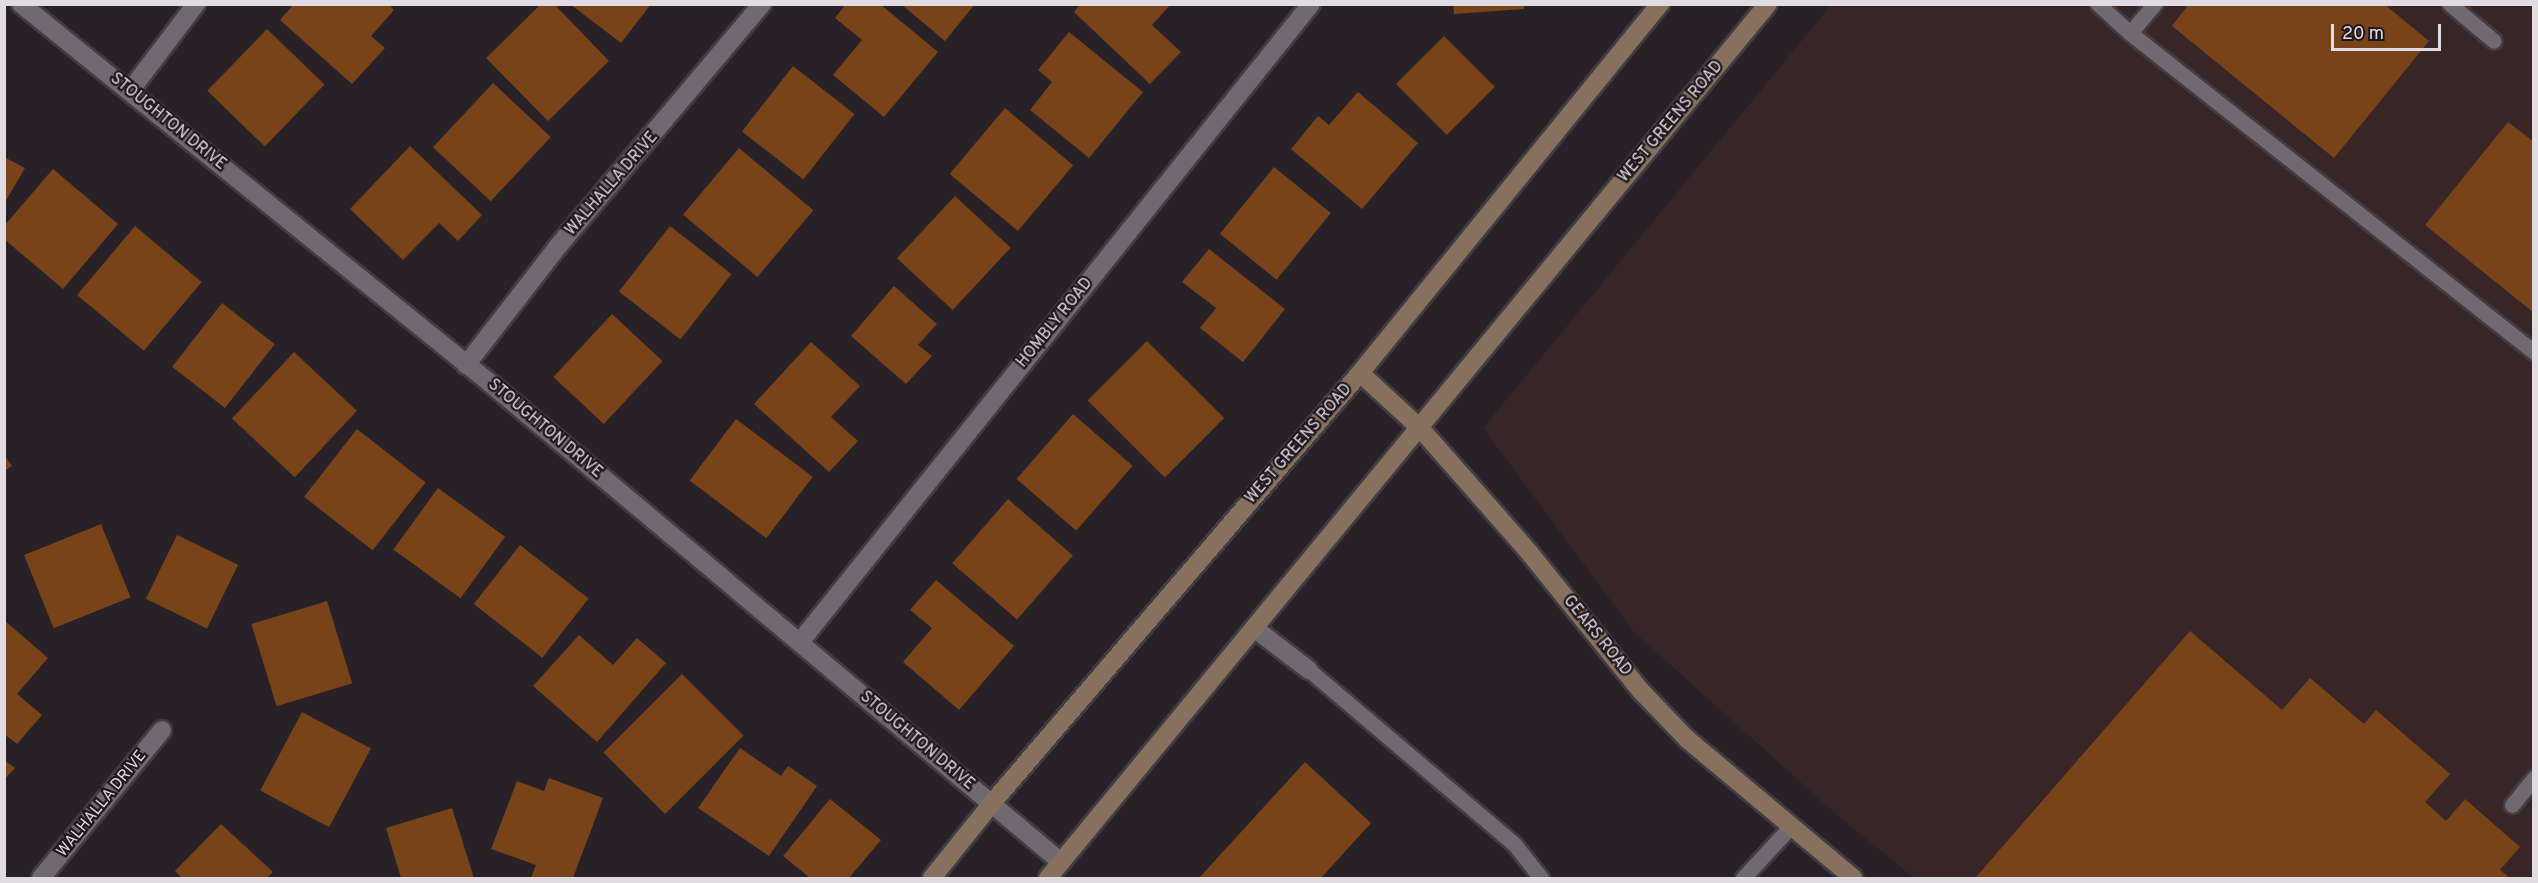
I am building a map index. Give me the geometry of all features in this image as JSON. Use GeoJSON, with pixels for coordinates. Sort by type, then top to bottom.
{"type":"FeatureCollection","features":[{"type":"Feature","properties":{"kind":"main road","name":"WEST GREENS ROAD"},"geometry":{"type":"LineString","coordinates":[[932,879],[992,803],[1360,373],[1660,4]]}},
{"type":"Feature","properties":{"kind":"main road","name":"WEST GREENS ROAD"},"geometry":{"type":"LineString","coordinates":[[1048,879],[1768,4]]}},
{"type":"Feature","properties":{"kind":"main road","name":"GEARS ROAD"},"geometry":{"type":"LineString","coordinates":[[1360,373],[1420,428],[1528,551],[1641,691],[1687,739],[1853,879]]}},
{"type":"Feature","properties":{"kind":"street","name":"STOUGHTON DRIVE"},"geometry":{"type":"LineString","coordinates":[[21,4],[466,365],[1061,862]]}},
{"type":"Feature","properties":{"kind":"street"},"geometry":{"type":"LineString","coordinates":[[130,91],[196,4]]}},
{"type":"Feature","properties":{"kind":"street","name":"WALHALLA DRIVE"},"geometry":{"type":"LineString","coordinates":[[466,365],[559,245],[762,4]]}},
{"type":"Feature","properties":{"kind":"street","name":"HOMBLY ROAD"},"geometry":{"type":"LineString","coordinates":[[800,642],[1311,4]]}},
{"type":"Feature","properties":{"kind":"street"},"geometry":{"type":"LineString","coordinates":[[1254,628],[1309,670]]}},
{"type":"Feature","properties":{"kind":"street","name":"WALHALLA DRIVE"},"geometry":{"type":"LineString","coordinates":[[41,879],[162,730]]}},
{"type":"Feature","properties":{"kind":"lane"},"geometry":{"type":"LineString","coordinates":[[2098,4],[2130,33],[2534,352]]}},
{"type":"Feature","properties":{"kind":"lane"},"geometry":{"type":"LineString","coordinates":[[2130,33],[2154,4]]}},
{"type":"Feature","properties":{"kind":"lane"},"geometry":{"type":"LineString","coordinates":[[2450,4],[2494,41]]}},
{"type":"Feature","properties":{"kind":"lane"},"geometry":{"type":"LineString","coordinates":[[1309,670],[1515,845],[1540,879]]}},
{"type":"Feature","properties":{"kind":"lane"},"geometry":{"type":"LineString","coordinates":[[2512,805],[2534,778]]}},
{"type":"Feature","properties":{"kind":"lane"},"geometry":{"type":"LineString","coordinates":[[1743,879],[1791,826]]}},
{"type":"Feature","properties":{"kind":"shaded area"},"geometry":{"type":"Polygon","coordinates":[[[1831,5],[2533,5],[2533,878],[1914,878],[1838,816],[1634,632],[1483,428],[1831,5]]]}},
{"type":"Feature","properties":{"kind":"building"},"geometry":{"type":"Polygon","coordinates":[[[294,4],[389,4],[394,10],[371,36],[385,48],[352,84],[280,20],[294,4]]]}},
{"type":"Feature","properties":{"kind":"building"},"geometry":{"type":"Polygon","coordinates":[[[541,4],[554,4],[609,61],[548,121],[486,58],[541,4]]]}},
{"type":"Feature","properties":{"kind":"building"},"geometry":{"type":"Polygon","coordinates":[[[570,4],[651,4],[621,43],[570,4]]]}},
{"type":"Feature","properties":{"kind":"building"},"geometry":{"type":"Polygon","coordinates":[[[846,4],[880,4],[938,52],[884,117],[833,75],[862,40],[835,18],[846,4]]]}},
{"type":"Feature","properties":{"kind":"building"},"geometry":{"type":"Polygon","coordinates":[[[901,4],[975,4],[945,41],[901,4]]]}},
{"type":"Feature","properties":{"kind":"building"},"geometry":{"type":"Polygon","coordinates":[[[1080,4],[1171,4],[1152,25],[1181,52],[1150,84],[1074,12],[1080,4]]]}},
{"type":"Feature","properties":{"kind":"building"},"geometry":{"type":"Polygon","coordinates":[[[1453,4],[1524,4],[1524,9],[1454,14],[1453,4]]]}},
{"type":"Feature","properties":{"kind":"building"},"geometry":{"type":"Polygon","coordinates":[[[2189,4],[2384,4],[2429,41],[2334,158],[2172,26],[2189,4]]]}},
{"type":"Feature","properties":{"kind":"building"},"geometry":{"type":"Polygon","coordinates":[[[267,29],[325,85],[265,146],[207,91],[267,29]]]}},
{"type":"Feature","properties":{"kind":"building"},"geometry":{"type":"Polygon","coordinates":[[[1069,32],[1143,92],[1089,158],[1030,110],[1052,82],[1038,70],[1069,32]]]}},
{"type":"Feature","properties":{"kind":"building"},"geometry":{"type":"Polygon","coordinates":[[[1444,36],[1495,87],[1447,135],[1396,84],[1444,36]]]}},
{"type":"Feature","properties":{"kind":"building"},"geometry":{"type":"Polygon","coordinates":[[[793,66],[854,114],[803,179],[742,131],[793,66]]]}},
{"type":"Feature","properties":{"kind":"building"},"geometry":{"type":"Polygon","coordinates":[[[493,83],[551,137],[491,201],[433,147],[493,83]]]}},
{"type":"Feature","properties":{"kind":"building"},"geometry":{"type":"Polygon","coordinates":[[[1358,92],[1418,143],[1362,209],[1291,149],[1318,116],[1329,125],[1358,92]]]}},
{"type":"Feature","properties":{"kind":"building"},"geometry":{"type":"Polygon","coordinates":[[[1005,108],[1073,165],[1018,231],[950,174],[1005,108]]]}},
{"type":"Feature","properties":{"kind":"building"},"geometry":{"type":"Polygon","coordinates":[[[2508,122],[2534,142],[2534,313],[2425,225],[2508,122]]]}},
{"type":"Feature","properties":{"kind":"building"},"geometry":{"type":"Polygon","coordinates":[[[410,146],[482,215],[458,241],[439,223],[403,260],[350,209],[410,146]]]}},
{"type":"Feature","properties":{"kind":"building"},"geometry":{"type":"Polygon","coordinates":[[[739,148],[813,210],[757,277],[683,215],[739,148]]]}},
{"type":"Feature","properties":{"kind":"building"},"geometry":{"type":"Polygon","coordinates":[[[4,157],[25,168],[4,204],[4,157]]]}},
{"type":"Feature","properties":{"kind":"building"},"geometry":{"type":"Polygon","coordinates":[[[1274,167],[1331,213],[1277,280],[1220,234],[1274,167]]]}},
{"type":"Feature","properties":{"kind":"building"},"geometry":{"type":"Polygon","coordinates":[[[53,169],[118,224],[63,289],[4,239],[4,226],[53,169]]]}},
{"type":"Feature","properties":{"kind":"building"},"geometry":{"type":"Polygon","coordinates":[[[955,196],[1011,248],[953,310],[897,258],[955,196]]]}},
{"type":"Feature","properties":{"kind":"building"},"geometry":{"type":"Polygon","coordinates":[[[135,226],[202,282],[144,351],[77,295],[135,226]]]}},
{"type":"Feature","properties":{"kind":"building"},"geometry":{"type":"Polygon","coordinates":[[[670,226],[731,274],[680,339],[619,291],[670,226]]]}},
{"type":"Feature","properties":{"kind":"building"},"geometry":{"type":"Polygon","coordinates":[[[1209,249],[1285,309],[1243,362],[1200,328],[1216,308],[1182,282],[1209,249]]]}},
{"type":"Feature","properties":{"kind":"building"},"geometry":{"type":"Polygon","coordinates":[[[894,286],[937,324],[918,345],[932,356],[906,384],[851,336],[894,286]]]}},
{"type":"Feature","properties":{"kind":"building"},"geometry":{"type":"Polygon","coordinates":[[[222,303],[275,344],[225,408],[172,367],[222,303]]]}},
{"type":"Feature","properties":{"kind":"building"},"geometry":{"type":"Polygon","coordinates":[[[612,314],[662,361],[604,424],[553,377],[612,314]]]}},
{"type":"Feature","properties":{"kind":"building"},"geometry":{"type":"Polygon","coordinates":[[[1147,341],[1224,418],[1165,477],[1088,400],[1147,341]]]}},
{"type":"Feature","properties":{"kind":"building"},"geometry":{"type":"Polygon","coordinates":[[[811,342],[860,386],[831,417],[858,441],[829,472],[754,404],[811,342]]]}},
{"type":"Feature","properties":{"kind":"building"},"geometry":{"type":"Polygon","coordinates":[[[294,352],[357,411],[295,477],[232,419],[294,352]]]}},
{"type":"Feature","properties":{"kind":"building"},"geometry":{"type":"Polygon","coordinates":[[[1073,414],[1133,466],[1076,531],[1017,479],[1073,414]]]}},
{"type":"Feature","properties":{"kind":"building"},"geometry":{"type":"Polygon","coordinates":[[[736,419],[813,477],[766,538],[690,480],[736,419]]]}},
{"type":"Feature","properties":{"kind":"building"},"geometry":{"type":"Polygon","coordinates":[[[357,429],[426,483],[373,550],[304,497],[357,429]]]}},
{"type":"Feature","properties":{"kind":"building"},"geometry":{"type":"Polygon","coordinates":[[[4,455],[12,466],[4,471],[4,455]]]}},
{"type":"Feature","properties":{"kind":"building"},"geometry":{"type":"Polygon","coordinates":[[[438,488],[505,537],[460,598],[393,549],[438,488]]]}},
{"type":"Feature","properties":{"kind":"building"},"geometry":{"type":"Polygon","coordinates":[[[1008,499],[1073,555],[1017,620],[952,563],[1008,499]]]}},
{"type":"Feature","properties":{"kind":"building"},"geometry":{"type":"Polygon","coordinates":[[[101,524],[131,597],[54,628],[24,555],[101,524]]]}},
{"type":"Feature","properties":{"kind":"building"},"geometry":{"type":"Polygon","coordinates":[[[177,535],[238,565],[207,629],[146,599],[177,535]]]}},
{"type":"Feature","properties":{"kind":"building"},"geometry":{"type":"Polygon","coordinates":[[[520,545],[589,599],[542,658],[474,604],[520,545]]]}},
{"type":"Feature","properties":{"kind":"building"},"geometry":{"type":"Polygon","coordinates":[[[936,580],[1014,646],[959,710],[903,662],[932,628],[910,610],[936,580]]]}},
{"type":"Feature","properties":{"kind":"building"},"geometry":{"type":"Polygon","coordinates":[[[327,601],[352,683],[277,706],[251,624],[327,601]]]}},
{"type":"Feature","properties":{"kind":"building"},"geometry":{"type":"Polygon","coordinates":[[[4,620],[48,658],[17,694],[42,715],[17,744],[4,734],[4,620]]]}},
{"type":"Feature","properties":{"kind":"building"},"geometry":{"type":"Polygon","coordinates":[[[2190,631],[2282,710],[2310,678],[2364,724],[2376,710],[2450,774],[2425,802],[2446,821],[2465,799],[2520,847],[2500,870],[2510,878],[1976,877],[2190,631]]]}},
{"type":"Feature","properties":{"kind":"building"},"geometry":{"type":"Polygon","coordinates":[[[579,635],[613,665],[637,638],[666,663],[597,742],[533,686],[579,635]]]}},
{"type":"Feature","properties":{"kind":"building"},"geometry":{"type":"Polygon","coordinates":[[[682,674],[744,736],[665,814],[604,752],[682,674]]]}},
{"type":"Feature","properties":{"kind":"building"},"geometry":{"type":"Polygon","coordinates":[[[302,712],[371,749],[329,827],[260,791],[302,712]]]}},
{"type":"Feature","properties":{"kind":"building"},"geometry":{"type":"Polygon","coordinates":[[[740,748],[781,776],[788,766],[817,786],[769,856],[698,808],[740,748]]]}},
{"type":"Feature","properties":{"kind":"building"},"geometry":{"type":"Polygon","coordinates":[[[4,760],[15,768],[4,780],[4,760]]]}},
{"type":"Feature","properties":{"kind":"building"},"geometry":{"type":"Polygon","coordinates":[[[1305,762],[1371,823],[1321,878],[1199,878],[1305,762]]]}},
{"type":"Feature","properties":{"kind":"building"},"geometry":{"type":"Polygon","coordinates":[[[549,778],[603,798],[573,878],[531,878],[536,865],[491,849],[517,781],[544,791],[549,778]]]}},
{"type":"Feature","properties":{"kind":"building"},"geometry":{"type":"Polygon","coordinates":[[[830,799],[881,840],[849,878],[810,878],[783,856],[830,799]]]}},
{"type":"Feature","properties":{"kind":"building"},"geometry":{"type":"Polygon","coordinates":[[[452,808],[474,878],[401,878],[386,828],[452,808]]]}},
{"type":"Feature","properties":{"kind":"building"},"geometry":{"type":"Polygon","coordinates":[[[221,824],[273,872],[267,878],[182,878],[175,871],[221,824]]]}}]}
